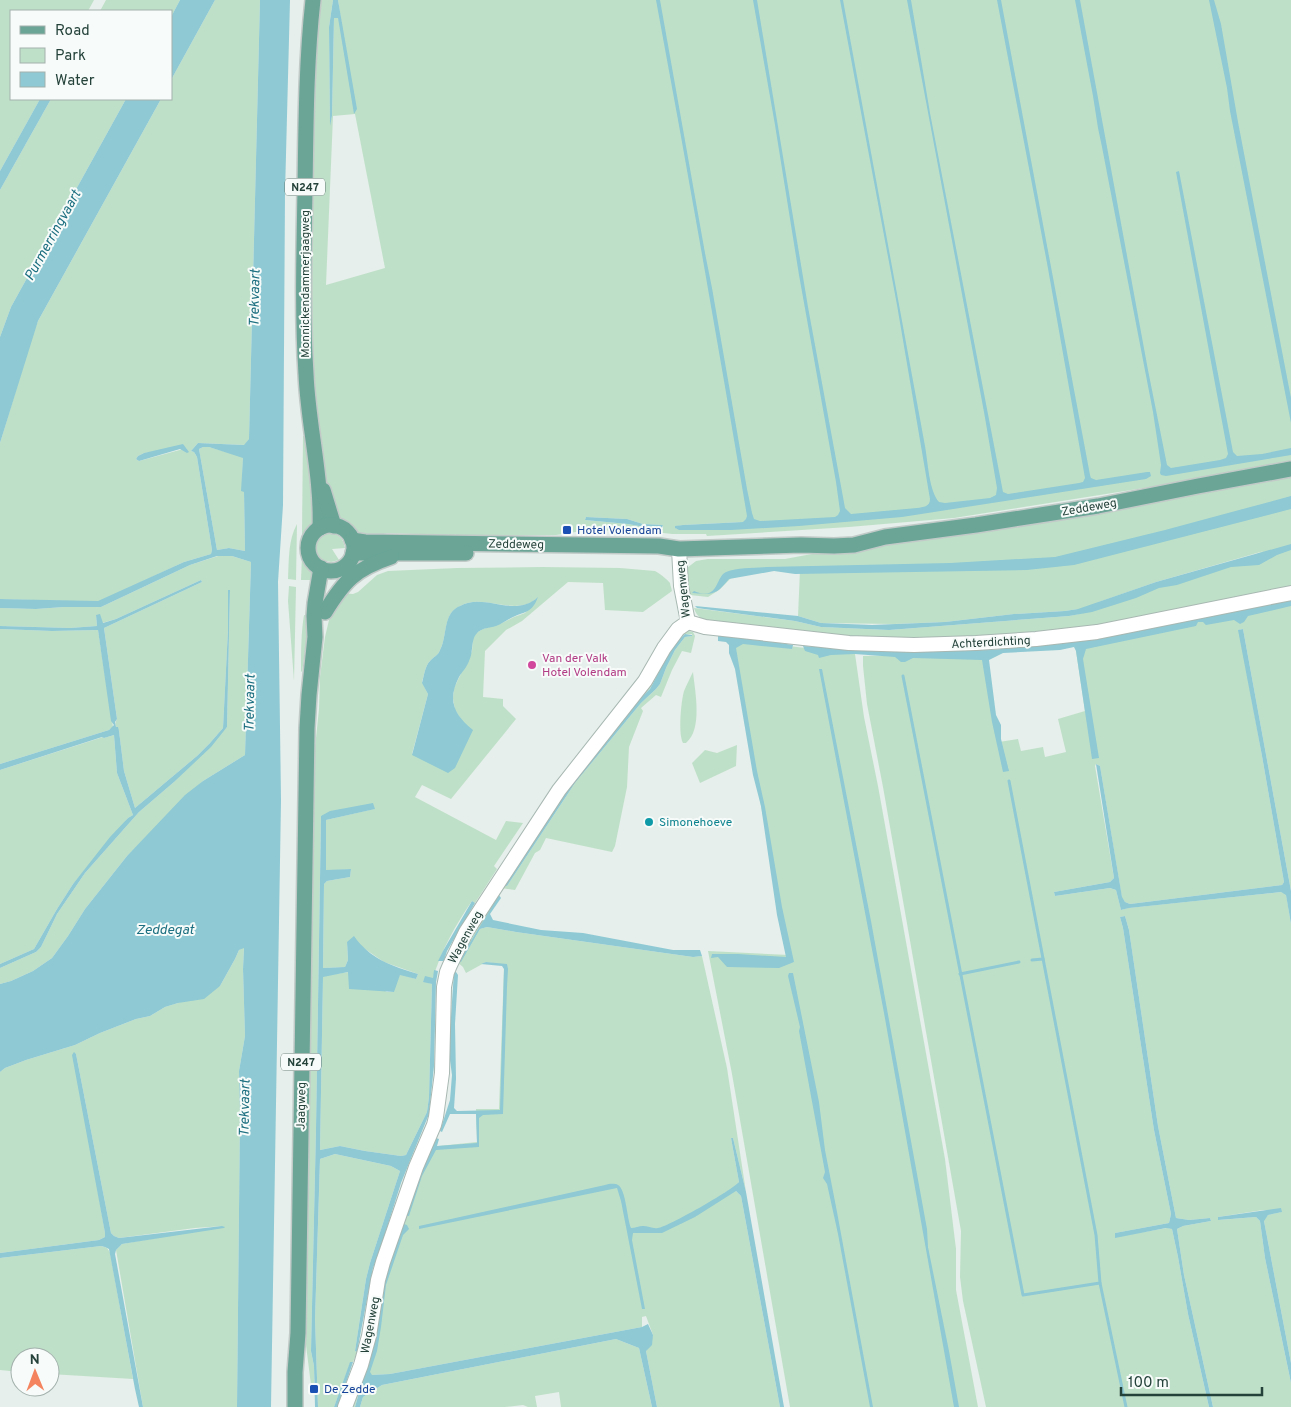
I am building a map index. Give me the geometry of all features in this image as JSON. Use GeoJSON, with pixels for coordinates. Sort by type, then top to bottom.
{"type":"FeatureCollection","features":[{"type":"Feature","properties":{"kind":"main road","name":"Monnickendammerjaagweg"},"geometry":{"type":"LineString","coordinates":[[313,0],[306,78],[304,340],[308,409],[327,527]]}},
{"type":"Feature","properties":{"kind":"main road","name":"Zeddeweg"},"geometry":{"type":"LineString","coordinates":[[353,547],[402,554],[660,554],[679,550],[801,546],[835,538],[857,536],[886,537],[1062,512],[1291,469]]}},
{"type":"Feature","properties":{"kind":"main road"},"geometry":{"type":"LineString","coordinates":[[327,527],[343,528],[351,536],[353,547],[343,566],[327,569],[311,560],[308,549],[312,534],[327,527]]}},
{"type":"Feature","properties":{"kind":"main road","name":"Zeddeweg"},"geometry":{"type":"LineString","coordinates":[[353,547],[365,542],[659,546],[679,550]]}},
{"type":"Feature","properties":{"kind":"main road"},"geometry":{"type":"LineString","coordinates":[[325,612],[340,588],[358,572],[380,561],[402,554]]}},
{"type":"Feature","properties":{"kind":"main road","name":"N247"},"geometry":{"type":"LineString","coordinates":[[315,637],[325,612],[329,586],[327,569]]}},
{"type":"Feature","properties":{"kind":"main road","name":"N247"},"geometry":{"type":"LineString","coordinates":[[315,637],[315,603],[327,569]]}},
{"type":"Feature","properties":{"kind":"main road","name":"Jaagweg"},"geometry":{"type":"LineString","coordinates":[[295,1407],[298,1333],[307,728],[315,637]]}},
{"type":"Feature","properties":{"kind":"main road","name":"Jaagweg"},"geometry":{"type":"LineString","coordinates":[[298,1333],[302,1372],[303,1400],[301,1407]]}},
{"type":"Feature","properties":{"kind":"street","name":"Wagenweg"},"geometry":{"type":"LineString","coordinates":[[345,1407],[362,1365],[383,1262],[416,1167],[434,1125],[442,1073],[444,987],[454,954],[466,932],[559,790],[644,681],[678,629],[688,622],[681,586],[679,550]]}},
{"type":"Feature","properties":{"kind":"street","name":"Achterdichting"},"geometry":{"type":"LineString","coordinates":[[688,622],[705,628],[849,643],[914,645],[976,643],[1098,632],[1291,592]]}},
{"type":"Feature","properties":{"kind":"green space"},"geometry":{"type":"Polygon","coordinates":[[[0,0],[94,0],[89,10],[10,10],[10,100],[39,100],[0,171],[0,0]]]}},
{"type":"Feature","properties":{"kind":"green space"},"geometry":{"type":"Polygon","coordinates":[[[106,0],[180,0],[172,15],[172,10],[101,10],[106,0]]]}},
{"type":"Feature","properties":{"kind":"green space"},"geometry":{"type":"Polygon","coordinates":[[[215,0],[260,0],[249,439],[245,445],[198,443],[191,451],[197,457],[212,550],[211,554],[184,562],[98,602],[0,599],[0,443],[38,321],[160,100],[172,100],[172,78],[215,0]],[[187,448],[144,453],[136,459],[139,461],[187,448]]]}},
{"type":"Feature","properties":{"kind":"green space"},"geometry":{"type":"Polygon","coordinates":[[[320,0],[333,0],[329,27],[330,123],[332,116],[334,18],[338,18],[342,26],[338,0],[1291,0],[1291,463],[954,518],[849,527],[707,536],[706,534],[672,534],[637,530],[582,531],[556,535],[475,536],[387,533],[363,539],[339,523],[329,491],[322,458],[314,392],[311,324],[311,192],[314,83],[320,0]],[[355,114],[333,116],[326,285],[385,268],[355,114]],[[586,517],[585,520],[663,529],[663,525],[643,524],[627,519],[586,517]],[[743,522],[677,526],[676,529],[720,530],[752,528],[743,522]]]}},
{"type":"Feature","properties":{"kind":"green space"},"geometry":{"type":"Polygon","coordinates":[[[50,100],[125,100],[11,307],[0,337],[0,190],[50,100]]]}},
{"type":"Feature","properties":{"kind":"green space"},"geometry":{"type":"Polygon","coordinates":[[[303,436],[306,436],[314,480],[314,526],[306,534],[302,534],[303,436]]]}},
{"type":"Feature","properties":{"kind":"green space"},"geometry":{"type":"Polygon","coordinates":[[[203,447],[243,457],[242,491],[244,491],[245,551],[229,548],[217,550],[199,449],[203,447]]]}},
{"type":"Feature","properties":{"kind":"green space"},"geometry":{"type":"Polygon","coordinates":[[[1291,477],[1291,588],[1062,635],[857,641],[712,622],[701,618],[694,608],[795,621],[821,627],[889,630],[1079,614],[1078,609],[945,622],[894,624],[821,623],[798,616],[800,570],[760,571],[731,578],[719,590],[708,597],[690,595],[687,584],[687,568],[696,561],[708,559],[785,559],[991,529],[1291,477]],[[1264,551],[1156,582],[1096,603],[1214,571],[1264,551]]]}},
{"type":"Feature","properties":{"kind":"green space"},"geometry":{"type":"Polygon","coordinates":[[[297,524],[296,580],[288,579],[290,543],[297,524]]]}},
{"type":"Feature","properties":{"kind":"green space"},"geometry":{"type":"Polygon","coordinates":[[[329,533],[340,537],[345,548],[332,549],[339,560],[331,562],[322,560],[316,552],[316,544],[320,537],[329,533]]]}},
{"type":"Feature","properties":{"kind":"green space"},"geometry":{"type":"Polygon","coordinates":[[[218,556],[232,556],[251,562],[245,755],[203,781],[127,856],[85,909],[52,958],[33,971],[0,984],[0,968],[36,952],[41,947],[57,914],[85,873],[139,812],[174,782],[227,727],[230,590],[228,590],[223,728],[197,756],[135,808],[124,771],[119,731],[116,726],[117,719],[104,628],[202,582],[201,580],[116,619],[102,623],[96,615],[97,626],[70,628],[0,626],[0,608],[101,607],[190,565],[218,556]]]}},
{"type":"Feature","properties":{"kind":"green space"},"geometry":{"type":"Polygon","coordinates":[[[302,557],[305,557],[313,569],[314,580],[301,580],[302,557]]]}},
{"type":"Feature","properties":{"kind":"green space"},"geometry":{"type":"Polygon","coordinates":[[[457,568],[620,568],[655,571],[670,583],[672,591],[643,612],[605,610],[603,583],[568,582],[522,621],[506,630],[485,651],[483,697],[503,699],[503,706],[516,719],[451,799],[422,785],[415,797],[496,840],[506,821],[523,823],[494,866],[497,869],[475,903],[472,901],[455,928],[440,958],[433,978],[423,981],[432,984],[429,1097],[427,1112],[406,1155],[401,1156],[340,1146],[320,1150],[323,976],[349,972],[387,992],[393,992],[400,974],[416,979],[418,974],[384,962],[362,947],[347,942],[348,960],[345,967],[323,968],[324,884],[327,881],[350,877],[351,869],[326,871],[326,820],[374,809],[321,816],[311,1351],[314,1366],[314,1385],[311,1385],[304,1329],[314,757],[325,637],[329,620],[342,593],[353,594],[358,592],[377,575],[388,571],[457,568]],[[537,598],[528,604],[519,606],[469,602],[452,612],[447,622],[439,652],[428,663],[425,671],[422,682],[428,694],[412,754],[463,722],[455,710],[454,688],[472,651],[473,638],[476,633],[525,613],[537,598]]]}},
{"type":"Feature","properties":{"kind":"green space"},"geometry":{"type":"Polygon","coordinates":[[[289,586],[296,587],[294,681],[288,601],[289,586]]]}},
{"type":"Feature","properties":{"kind":"green space"},"geometry":{"type":"Polygon","coordinates":[[[1291,602],[1291,891],[1243,629],[1239,630],[1284,882],[1282,885],[1130,904],[1125,902],[1122,898],[1100,766],[1096,764],[1114,878],[1110,882],[1054,892],[1055,896],[1110,888],[1116,890],[1121,910],[1281,892],[1286,894],[1291,924],[1291,1363],[1264,1221],[1268,1215],[1281,1212],[1263,1210],[1218,1217],[1219,1220],[1256,1217],[1260,1221],[1265,1258],[1291,1383],[1291,1407],[1213,1407],[1184,1275],[1177,1229],[1183,1226],[1211,1221],[1210,1218],[1189,1220],[1176,1218],[1158,1126],[1129,930],[1125,916],[1120,917],[1154,1130],[1171,1214],[1169,1223],[1115,1233],[1115,1237],[1167,1228],[1172,1229],[1188,1314],[1209,1407],[986,1407],[963,1301],[960,1277],[961,1231],[867,704],[863,656],[982,653],[999,742],[1018,739],[1021,751],[1043,747],[1045,757],[1066,752],[1058,719],[1085,711],[1076,651],[1077,645],[1291,602]]]}},
{"type":"Feature","properties":{"kind":"green space"},"geometry":{"type":"Polygon","coordinates":[[[304,615],[310,616],[302,672],[301,643],[304,615]]]}},
{"type":"Feature","properties":{"kind":"green space"},"geometry":{"type":"Polygon","coordinates":[[[0,629],[98,630],[113,727],[109,730],[0,764],[0,629]]]}},
{"type":"Feature","properties":{"kind":"green space"},"geometry":{"type":"Polygon","coordinates":[[[685,630],[693,632],[695,636],[691,653],[682,651],[661,697],[656,695],[641,708],[643,711],[629,747],[627,787],[615,846],[612,852],[546,838],[540,850],[535,853],[515,890],[500,888],[501,883],[561,791],[646,684],[677,635],[685,630]],[[685,634],[676,642],[650,689],[634,704],[577,775],[504,885],[507,886],[575,783],[641,703],[660,684],[675,650],[685,637],[692,636],[692,634],[685,634]]]}},
{"type":"Feature","properties":{"kind":"green space"},"geometry":{"type":"Polygon","coordinates":[[[731,639],[855,654],[864,717],[945,1159],[956,1249],[956,1290],[978,1407],[790,1407],[732,1074],[708,951],[789,955],[731,639]]]}},
{"type":"Feature","properties":{"kind":"green space"},"geometry":{"type":"Polygon","coordinates":[[[693,672],[697,710],[695,729],[686,743],[683,743],[680,725],[682,702],[684,691],[693,672]]]}},
{"type":"Feature","properties":{"kind":"green space"},"geometry":{"type":"Polygon","coordinates":[[[114,735],[117,773],[133,815],[128,818],[73,884],[34,949],[0,964],[0,770],[114,735]]]}},
{"type":"Feature","properties":{"kind":"green space"},"geometry":{"type":"Polygon","coordinates":[[[737,745],[736,766],[700,783],[692,763],[705,750],[717,753],[737,745]]]}},
{"type":"Feature","properties":{"kind":"green space"},"geometry":{"type":"Polygon","coordinates":[[[496,894],[499,895],[461,962],[480,929],[487,927],[693,957],[702,956],[727,1068],[746,1192],[733,1138],[731,1138],[739,1182],[735,1187],[724,1193],[736,1191],[741,1196],[780,1407],[657,1407],[646,1351],[653,1335],[646,1316],[642,1317],[642,1327],[390,1374],[372,1375],[363,1378],[355,1407],[349,1407],[390,1256],[429,1147],[477,1142],[476,1109],[499,1109],[504,968],[507,965],[486,962],[466,973],[463,967],[456,961],[496,894]]]}},
{"type":"Feature","properties":{"kind":"green space"},"geometry":{"type":"Polygon","coordinates":[[[244,947],[245,1036],[239,1071],[237,1407],[143,1407],[116,1250],[122,1244],[224,1226],[119,1238],[111,1233],[76,1054],[74,1053],[105,1237],[99,1240],[0,1253],[0,1072],[5,1068],[26,1060],[75,1045],[136,1019],[150,1016],[165,1007],[220,986],[239,950],[244,947]]]}},
{"type":"Feature","properties":{"kind":"green space"},"geometry":{"type":"Polygon","coordinates":[[[335,1154],[391,1166],[400,1171],[366,1279],[355,1351],[357,1352],[353,1362],[350,1363],[334,1407],[318,1407],[315,1320],[320,1159],[335,1154]]]}},
{"type":"Feature","properties":{"kind":"green space"},"geometry":{"type":"Polygon","coordinates":[[[101,1246],[107,1248],[110,1253],[133,1379],[60,1375],[60,1347],[10,1347],[10,1371],[0,1370],[0,1258],[101,1246]]]}},
{"type":"Feature","properties":{"kind":"green space"},"geometry":{"type":"Polygon","coordinates":[[[616,1339],[639,1348],[652,1407],[561,1407],[559,1392],[535,1396],[537,1407],[523,1405],[505,1407],[360,1407],[363,1397],[382,1385],[616,1339]]]}},
{"type":"Feature","properties":{"kind":"water"},"geometry":{"type":"Polygon","coordinates":[[[180,0],[215,0],[172,78],[172,15],[180,0]]]}},
{"type":"Feature","properties":{"kind":"water"},"geometry":{"type":"Polygon","coordinates":[[[260,0],[290,0],[285,193],[283,505],[278,582],[281,800],[271,1407],[237,1407],[239,1071],[245,1036],[244,948],[239,950],[220,986],[204,999],[165,1007],[150,1016],[136,1019],[75,1045],[26,1060],[5,1068],[0,1072],[0,984],[33,971],[52,958],[85,909],[127,856],[185,795],[203,781],[245,755],[251,562],[232,556],[217,556],[190,565],[101,607],[0,608],[0,599],[98,601],[184,562],[211,554],[212,550],[197,457],[191,451],[198,443],[244,445],[249,439],[260,0]],[[209,447],[199,449],[217,550],[229,548],[245,551],[244,492],[241,491],[243,458],[209,447]]]}},
{"type":"Feature","properties":{"kind":"water"},"geometry":{"type":"Polygon","coordinates":[[[333,0],[338,0],[357,109],[354,114],[338,18],[334,18],[332,116],[330,126],[329,27],[333,0]]]}},
{"type":"Feature","properties":{"kind":"water"},"geometry":{"type":"Polygon","coordinates":[[[656,0],[660,0],[747,489],[754,519],[760,521],[835,517],[840,511],[753,0],[757,0],[808,307],[845,508],[851,514],[917,508],[927,505],[930,499],[897,305],[840,0],[843,0],[929,476],[933,491],[939,502],[990,498],[996,495],[997,488],[907,0],[911,0],[930,113],[1003,492],[1008,494],[1079,483],[1083,482],[1085,478],[1047,263],[997,0],[1001,0],[1090,475],[1091,478],[1096,480],[1147,472],[1150,472],[1151,476],[1146,479],[902,517],[731,530],[679,530],[675,528],[675,526],[683,525],[743,522],[747,516],[656,0]]]}},
{"type":"Feature","properties":{"kind":"water"},"geometry":{"type":"Polygon","coordinates":[[[1075,0],[1080,0],[1167,465],[1171,468],[1220,460],[1226,458],[1228,454],[1176,172],[1179,171],[1233,452],[1237,456],[1262,454],[1291,448],[1291,455],[1166,476],[1160,473],[1161,465],[1153,412],[1075,0]]]}},
{"type":"Feature","properties":{"kind":"water"},"geometry":{"type":"Polygon","coordinates":[[[1209,0],[1214,0],[1221,24],[1291,398],[1291,423],[1227,88],[1209,0]]]}},
{"type":"Feature","properties":{"kind":"water"},"geometry":{"type":"Polygon","coordinates":[[[39,100],[50,100],[0,190],[0,171],[39,100]]]}},
{"type":"Feature","properties":{"kind":"water","name":"Purmerringvaart"},"geometry":{"type":"Polygon","coordinates":[[[125,100],[160,100],[38,321],[0,443],[0,337],[11,307],[125,100]]]}},
{"type":"Feature","properties":{"kind":"water"},"geometry":{"type":"Polygon","coordinates":[[[183,444],[189,452],[187,453],[180,449],[139,461],[136,459],[144,453],[183,444]]]}},
{"type":"Feature","properties":{"kind":"water"},"geometry":{"type":"Polygon","coordinates":[[[1291,496],[1291,509],[1074,565],[1027,570],[795,574],[774,571],[729,579],[714,593],[703,594],[712,591],[726,572],[741,568],[950,563],[1055,557],[1291,496]]]}},
{"type":"Feature","properties":{"kind":"water"},"geometry":{"type":"Polygon","coordinates":[[[586,517],[627,519],[643,524],[663,525],[661,530],[628,524],[585,520],[586,517]]]}},
{"type":"Feature","properties":{"kind":"water"},"geometry":{"type":"Polygon","coordinates":[[[1291,544],[1291,550],[1259,565],[1231,567],[1177,585],[1159,588],[1136,598],[1092,612],[1069,616],[889,630],[821,627],[795,621],[697,608],[695,606],[798,616],[821,623],[872,625],[945,622],[1014,614],[1065,611],[1078,609],[1156,582],[1291,544]]]}},
{"type":"Feature","properties":{"kind":"water"},"geometry":{"type":"Polygon","coordinates":[[[201,580],[202,582],[104,628],[117,719],[115,722],[119,731],[124,771],[135,808],[197,756],[223,728],[228,590],[230,590],[227,727],[211,747],[139,812],[85,873],[57,914],[41,947],[36,952],[0,968],[0,964],[34,949],[73,884],[110,837],[133,815],[117,773],[114,735],[102,737],[0,770],[0,764],[109,730],[114,725],[111,721],[98,630],[0,629],[0,626],[70,628],[97,626],[96,615],[100,614],[103,623],[116,619],[201,580]]]}},
{"type":"Feature","properties":{"kind":"water"},"geometry":{"type":"Polygon","coordinates":[[[538,597],[528,611],[482,630],[476,635],[467,665],[455,685],[453,693],[454,706],[457,713],[473,730],[455,768],[448,773],[412,755],[428,694],[422,683],[425,671],[428,663],[439,652],[447,621],[452,612],[470,602],[519,606],[529,603],[538,597]]]}},
{"type":"Feature","properties":{"kind":"water"},"geometry":{"type":"Polygon","coordinates":[[[1291,597],[1291,606],[1248,616],[1240,624],[1234,620],[1206,625],[1203,622],[1198,622],[1196,626],[1086,649],[1083,659],[1099,758],[1092,759],[1074,647],[1060,650],[1003,653],[989,660],[996,715],[1001,725],[1001,739],[1009,771],[1003,772],[992,722],[982,660],[913,658],[901,662],[895,657],[855,654],[831,655],[819,658],[818,655],[805,651],[803,646],[884,651],[993,650],[1082,639],[1203,618],[1291,597]]]}},
{"type":"Feature","properties":{"kind":"water"},"geometry":{"type":"Polygon","coordinates":[[[1243,629],[1291,891],[1291,924],[1286,895],[1281,892],[1121,910],[1116,890],[1110,888],[1055,896],[1054,892],[1110,882],[1114,878],[1096,764],[1100,766],[1122,897],[1125,902],[1130,904],[1282,885],[1284,882],[1238,630],[1243,629]]]}},
{"type":"Feature","properties":{"kind":"water"},"geometry":{"type":"Polygon","coordinates":[[[685,634],[692,636],[685,637],[675,650],[660,684],[641,703],[575,783],[507,886],[503,885],[577,775],[634,704],[650,689],[676,642],[685,634]]]}},
{"type":"Feature","properties":{"kind":"water"},"geometry":{"type":"Polygon","coordinates":[[[724,634],[793,645],[792,649],[743,644],[736,648],[782,907],[794,962],[779,968],[727,967],[718,957],[711,958],[712,954],[786,957],[777,915],[761,806],[753,775],[735,669],[729,653],[729,645],[726,642],[718,641],[718,636],[724,634]]]}},
{"type":"Feature","properties":{"kind":"water"},"geometry":{"type":"Polygon","coordinates":[[[819,669],[822,669],[871,921],[927,1229],[928,1247],[959,1407],[954,1407],[884,1013],[819,669]]]}},
{"type":"Feature","properties":{"kind":"water"},"geometry":{"type":"Polygon","coordinates":[[[373,803],[375,809],[326,820],[326,870],[351,869],[350,877],[327,881],[324,884],[323,968],[345,967],[348,960],[347,942],[354,936],[367,951],[382,961],[418,974],[416,979],[400,975],[394,992],[349,989],[348,972],[323,977],[320,1150],[340,1146],[401,1156],[406,1155],[427,1112],[432,984],[423,982],[425,976],[433,978],[434,970],[438,971],[436,982],[434,1066],[429,1114],[401,1183],[373,1268],[357,1352],[355,1351],[366,1279],[400,1171],[391,1166],[335,1154],[320,1159],[315,1320],[318,1407],[315,1407],[314,1366],[311,1351],[321,816],[330,811],[373,803]]]}},
{"type":"Feature","properties":{"kind":"water"},"geometry":{"type":"Polygon","coordinates":[[[499,895],[501,898],[490,914],[493,920],[541,930],[583,933],[673,950],[700,950],[702,956],[693,957],[487,927],[480,929],[461,962],[458,962],[499,895]]]}},
{"type":"Feature","properties":{"kind":"water"},"geometry":{"type":"Polygon","coordinates":[[[472,901],[475,903],[447,951],[444,961],[438,961],[443,951],[472,901]]]}},
{"type":"Feature","properties":{"kind":"water"},"geometry":{"type":"Polygon","coordinates":[[[1125,916],[1129,930],[1158,1126],[1176,1218],[1189,1220],[1210,1218],[1211,1221],[1183,1226],[1177,1229],[1184,1275],[1213,1407],[1209,1407],[1188,1314],[1172,1229],[1166,1228],[1115,1238],[1115,1233],[1169,1223],[1171,1214],[1154,1130],[1120,917],[1125,916]]]}},
{"type":"Feature","properties":{"kind":"water"},"geometry":{"type":"Polygon","coordinates":[[[486,962],[507,964],[508,969],[503,1114],[483,1115],[479,1118],[479,1147],[436,1150],[422,1176],[409,1216],[406,1216],[417,1180],[436,1138],[439,1139],[437,1146],[477,1143],[476,1114],[450,1114],[442,1132],[440,1131],[450,1100],[452,1075],[450,1031],[454,972],[458,975],[455,1024],[456,1079],[454,1108],[457,1111],[500,1110],[504,969],[502,966],[481,964],[486,962]]]}},
{"type":"Feature","properties":{"kind":"water"},"geometry":{"type":"Polygon","coordinates":[[[789,973],[793,973],[819,1102],[825,1150],[873,1407],[870,1407],[838,1234],[827,1184],[823,1178],[825,1172],[799,1031],[800,1027],[788,976],[789,973]]]}},
{"type":"Feature","properties":{"kind":"water"},"geometry":{"type":"Polygon","coordinates":[[[74,1052],[76,1054],[111,1233],[119,1238],[225,1227],[122,1244],[116,1250],[115,1254],[143,1407],[139,1407],[135,1389],[109,1249],[101,1246],[0,1258],[0,1253],[99,1240],[105,1237],[72,1055],[74,1052]]]}},
{"type":"Feature","properties":{"kind":"water"},"geometry":{"type":"Polygon","coordinates":[[[731,1138],[733,1138],[746,1192],[784,1407],[780,1407],[741,1196],[736,1191],[695,1217],[662,1233],[633,1233],[632,1240],[645,1309],[642,1309],[617,1188],[419,1229],[419,1226],[613,1184],[618,1185],[623,1192],[631,1228],[643,1226],[658,1228],[700,1208],[739,1182],[731,1138]]]}},
{"type":"Feature","properties":{"kind":"water"},"geometry":{"type":"Polygon","coordinates":[[[1281,1208],[1282,1212],[1268,1215],[1264,1221],[1291,1363],[1291,1383],[1265,1258],[1260,1221],[1256,1217],[1218,1220],[1218,1217],[1281,1208]]]}},
{"type":"Feature","properties":{"kind":"water"},"geometry":{"type":"Polygon","coordinates":[[[404,1224],[409,1229],[403,1235],[386,1285],[377,1351],[370,1372],[372,1375],[390,1374],[642,1327],[648,1324],[653,1335],[652,1345],[646,1351],[657,1407],[652,1407],[639,1348],[616,1339],[382,1385],[363,1397],[360,1407],[355,1407],[387,1267],[404,1224]]]}},
{"type":"Feature","properties":{"kind":"water"},"geometry":{"type":"Polygon","coordinates":[[[350,1362],[353,1362],[338,1407],[334,1407],[350,1362]]]}},
{"type":"Feature","properties":{"kind":"waterway"},"geometry":{"type":"LineString","coordinates":[[903,676],[1023,1295],[1100,1283],[1096,1235],[1009,781]]}},
{"type":"Feature","properties":{"kind":"waterway"},"geometry":{"type":"LineString","coordinates":[[1032,960],[1043,959]]}},
{"type":"Feature","properties":{"kind":"waterway"},"geometry":{"type":"LineString","coordinates":[[960,974],[1019,962]]}},
{"type":"Feature","properties":{"kind":"waterway"},"geometry":{"type":"LineString","coordinates":[[1100,1283],[1126,1407]]}},
{"type":"Feature","properties":{"kind":"place","name":"Hotel Volendam"},"geometry":{"type":"Point","coordinates":[567,530]}},
{"type":"Feature","properties":{"kind":"place","name":"Van der Valk Hotel Volendam"},"geometry":{"type":"Point","coordinates":[532,665]}},
{"type":"Feature","properties":{"kind":"place","name":"Simonehoeve"},"geometry":{"type":"Point","coordinates":[649,822]}},
{"type":"Feature","properties":{"kind":"place","name":"De Zedde"},"geometry":{"type":"Point","coordinates":[314,1389]}},
{"type":"Feature","properties":{"kind":"water label","name":"Trekvaart"},"geometry":{"type":"Point","coordinates":[254,298]}},
{"type":"Feature","properties":{"kind":"water label","name":"Trekvaart"},"geometry":{"type":"Point","coordinates":[249,703]}},
{"type":"Feature","properties":{"kind":"water label","name":"Zeddegat"},"geometry":{"type":"Point","coordinates":[165,929]}},
{"type":"Feature","properties":{"kind":"water label","name":"Trekvaart"},"geometry":{"type":"Point","coordinates":[244,1108]}}]}
